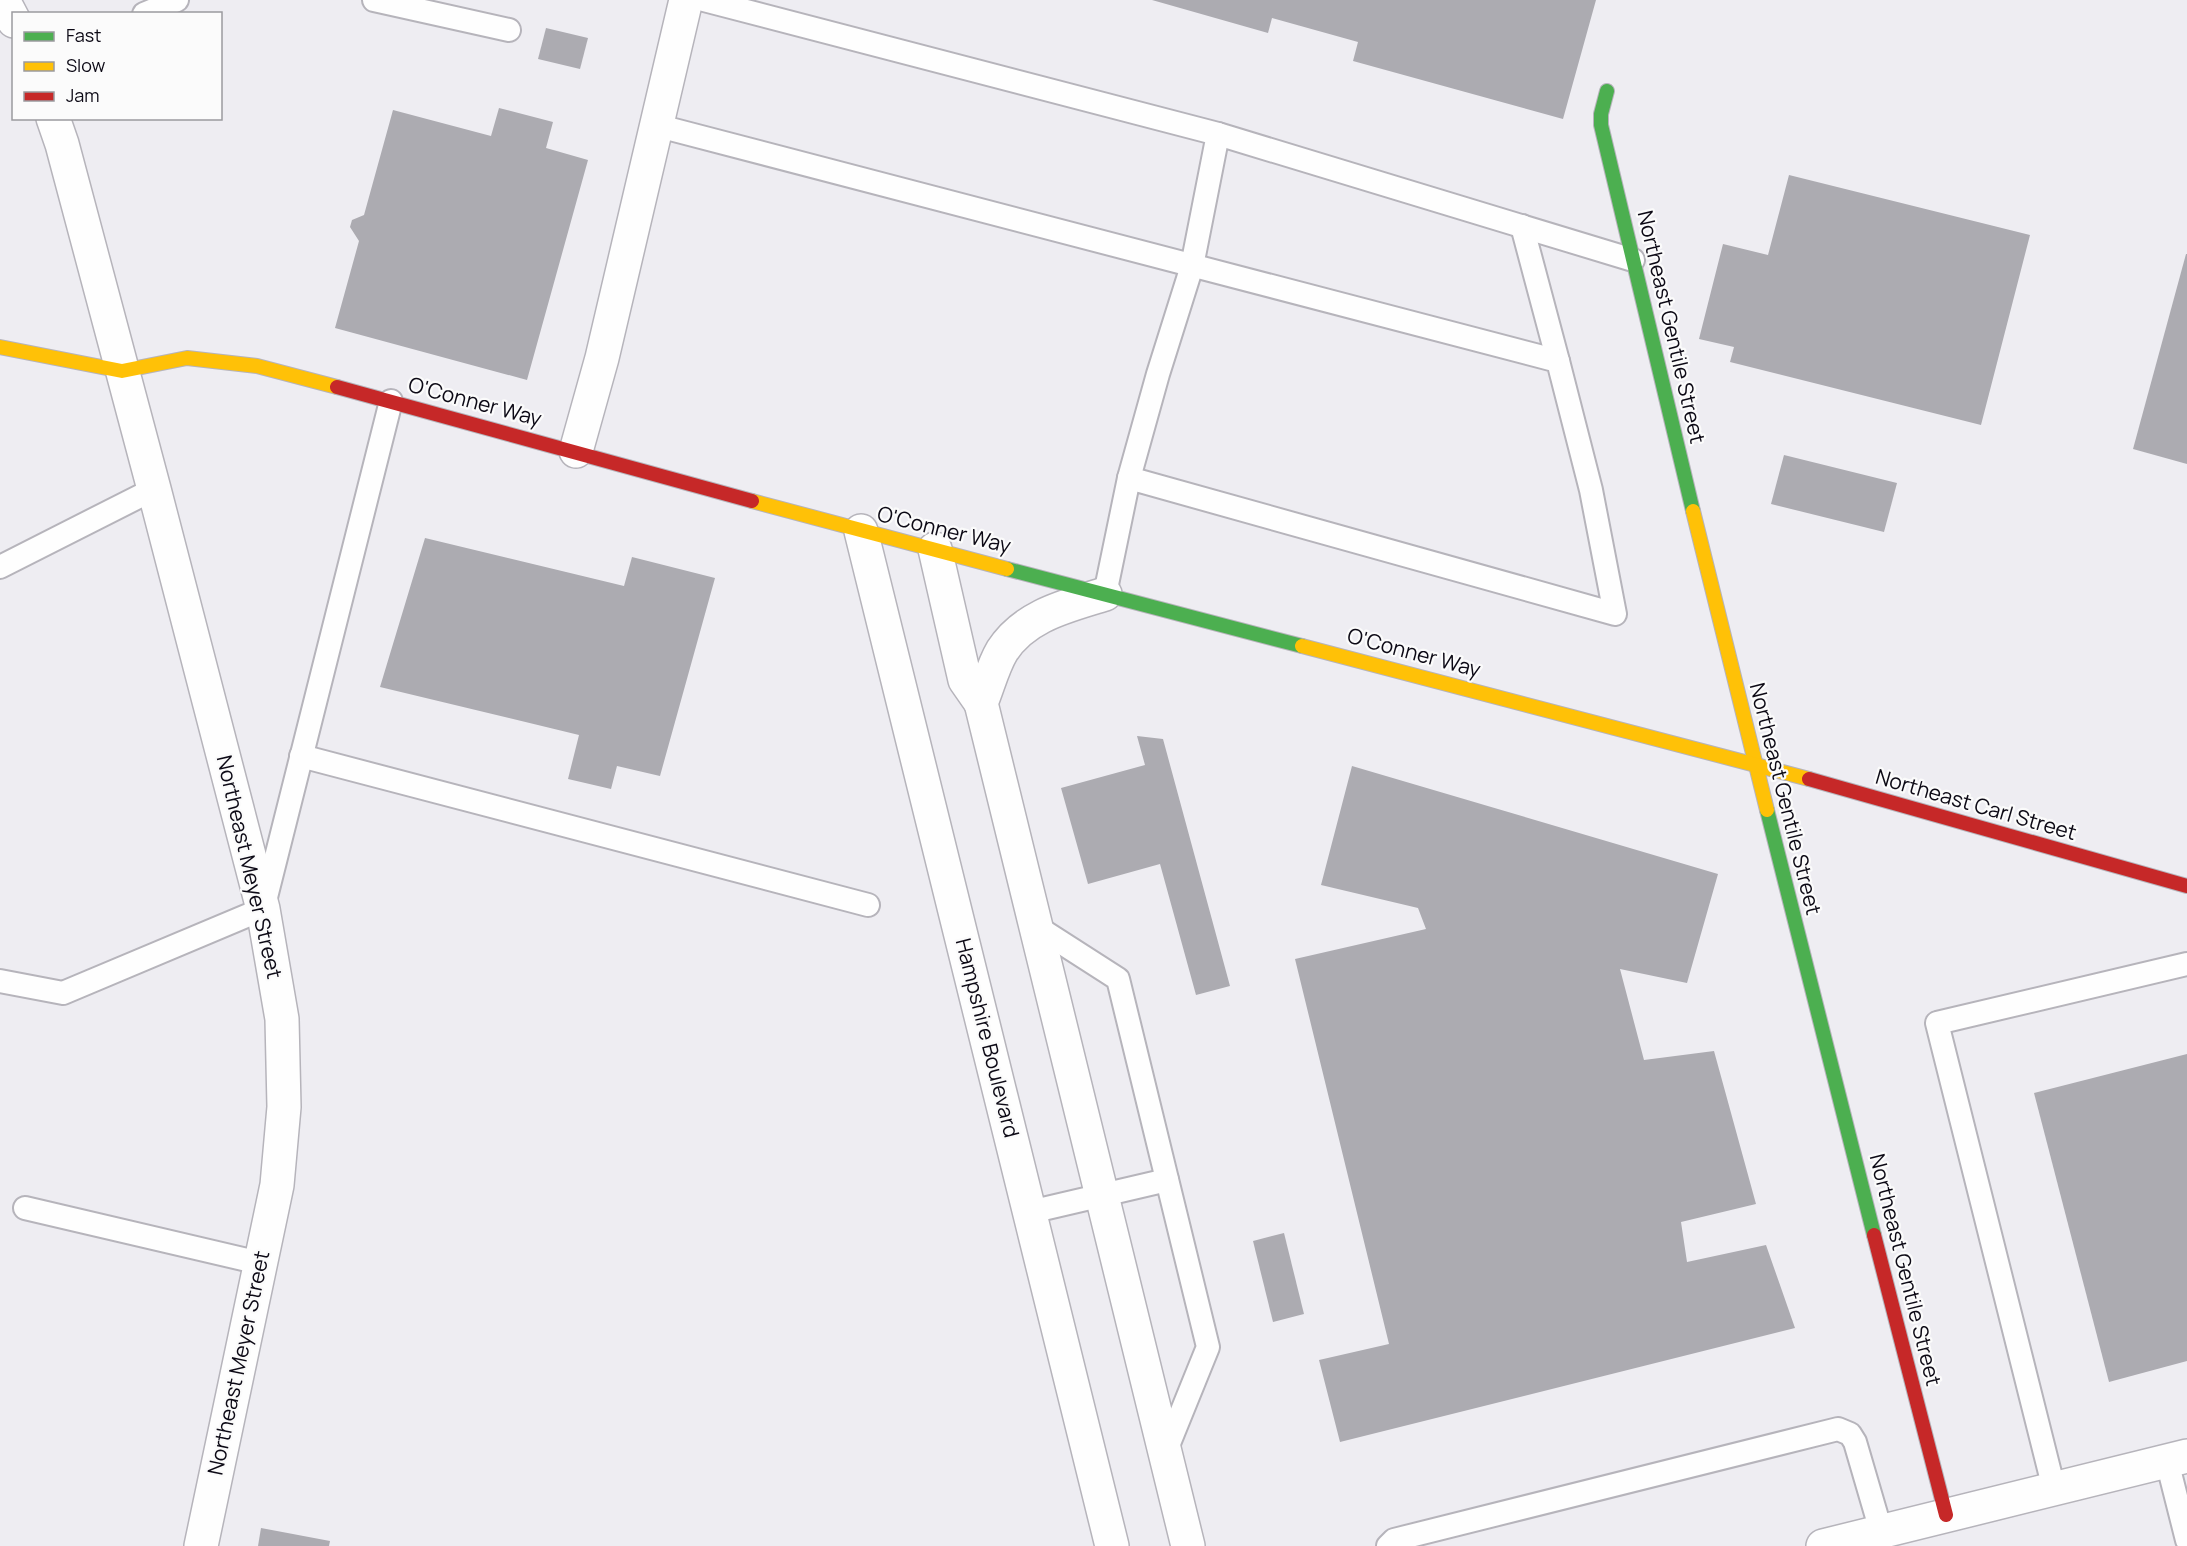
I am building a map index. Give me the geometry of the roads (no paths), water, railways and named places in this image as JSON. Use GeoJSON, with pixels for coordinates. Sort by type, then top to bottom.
{"type":"FeatureCollection","features":[{"type":"Feature","properties":{"kind":"street"},"geometry":{"type":"LineString","coordinates":[[3,0],[12,17]]}},
{"type":"Feature","properties":{"kind":"street"},"geometry":{"type":"LineString","coordinates":[[576,451],[602,358],[686,0]]}},
{"type":"Feature","properties":{"kind":"street","name":"Northeast Gentile Street"},"geometry":{"type":"LineString","coordinates":[[1607,91],[1601,114],[1601,125],[1633,260],[1754,764],[1946,1515]]}},
{"type":"Feature","properties":{"kind":"street","name":"Northeast Meyer Street"},"geometry":{"type":"LineString","coordinates":[[53,120],[62,144],[154,489],[263,909],[282,1018],[284,1107],[277,1185],[201,1546]]}},
{"type":"Feature","properties":{"kind":"street"},"geometry":{"type":"LineString","coordinates":[[0,347],[122,371]]}},
{"type":"Feature","properties":{"kind":"street","name":"O'Conner Way"},"geometry":{"type":"LineString","coordinates":[[122,371],[187,358],[257,366],[576,451],[861,531],[1754,764]]}},
{"type":"Feature","properties":{"kind":"street","name":"Hampshire Boulevard"},"geometry":{"type":"LineString","coordinates":[[861,531],[1112,1546]]}},
{"type":"Feature","properties":{"kind":"street"},"geometry":{"type":"LineString","coordinates":[[935,549],[965,680],[981,703],[1188,1546]]}},
{"type":"Feature","properties":{"kind":"street"},"geometry":{"type":"LineString","coordinates":[[981,703],[1001,652],[1031,621],[1055,610],[1105,594]]}},
{"type":"Feature","properties":{"kind":"street","name":"Northeast Carl Street"},"geometry":{"type":"LineString","coordinates":[[1754,764],[2187,886]]}},
{"type":"Feature","properties":{"kind":"street"},"geometry":{"type":"LineString","coordinates":[[1823,1546],[2177,1458]]}},
{"type":"Feature","properties":{"kind":"lane"},"geometry":{"type":"LineString","coordinates":[[149,12],[177,0]]}},
{"type":"Feature","properties":{"kind":"lane"},"geometry":{"type":"LineString","coordinates":[[374,0],[509,30]]}},
{"type":"Feature","properties":{"kind":"lane"},"geometry":{"type":"LineString","coordinates":[[704,0],[1218,134],[1633,260]]}},
{"type":"Feature","properties":{"kind":"lane"},"geometry":{"type":"LineString","coordinates":[[655,125],[1558,361]]}},
{"type":"Feature","properties":{"kind":"lane"},"geometry":{"type":"LineString","coordinates":[[1105,594],[1129,478],[1158,374],[1192,266],[1218,134]]}},
{"type":"Feature","properties":{"kind":"lane"},"geometry":{"type":"LineString","coordinates":[[1129,478],[1615,614],[1591,490],[1522,226]]}},
{"type":"Feature","properties":{"kind":"lane"},"geometry":{"type":"LineString","coordinates":[[0,981],[63,993],[263,909],[391,401]]}},
{"type":"Feature","properties":{"kind":"lane"},"geometry":{"type":"LineString","coordinates":[[0,567],[154,489]]}},
{"type":"Feature","properties":{"kind":"lane"},"geometry":{"type":"LineString","coordinates":[[301,756],[868,905]]}},
{"type":"Feature","properties":{"kind":"lane"},"geometry":{"type":"LineString","coordinates":[[1036,927],[1118,979],[1208,1347],[1165,1453]]}},
{"type":"Feature","properties":{"kind":"lane"},"geometry":{"type":"LineString","coordinates":[[2054,1489],[1937,1023],[2187,964]]}},
{"type":"Feature","properties":{"kind":"lane"},"geometry":{"type":"LineString","coordinates":[[1030,1212],[1167,1180]]}},
{"type":"Feature","properties":{"kind":"lane"},"geometry":{"type":"LineString","coordinates":[[25,1208],[260,1263]]}},
{"type":"Feature","properties":{"kind":"lane"},"geometry":{"type":"LineString","coordinates":[[1388,1546],[1394,1540],[1838,1429],[1850,1434],[1855,1442],[1881,1532]]}},
{"type":"Feature","properties":{"kind":"lane"},"geometry":{"type":"LineString","coordinates":[[2177,1458],[2187,1540]]}}]}
